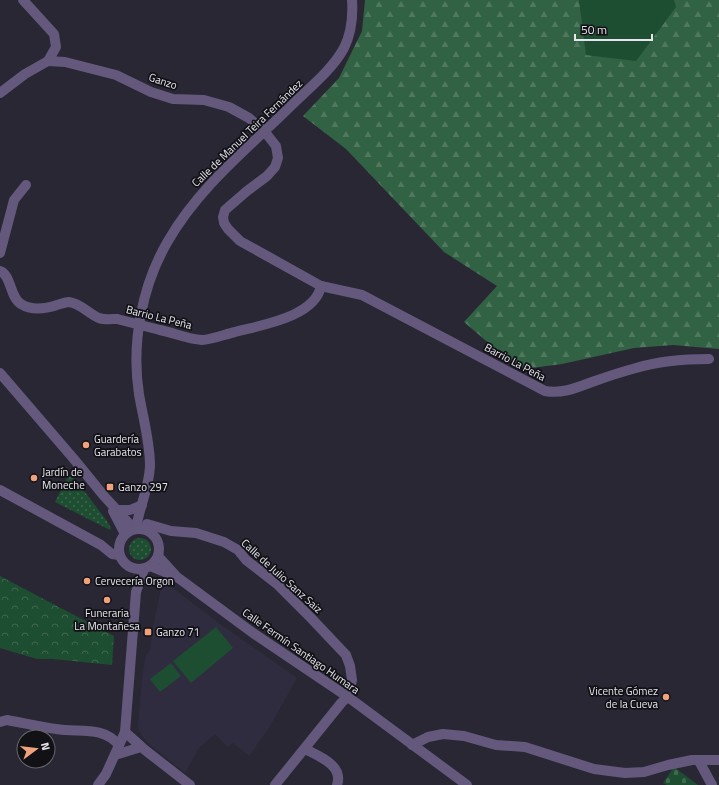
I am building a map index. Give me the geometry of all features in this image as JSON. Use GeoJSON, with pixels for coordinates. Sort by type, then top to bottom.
{"type":"FeatureCollection","features":[{"type":"Feature","properties":{"kind":"street"},"geometry":{"type":"LineString","coordinates":[[0,93],[25,74],[48,61],[56,46],[54,34],[23,0]]}},
{"type":"Feature","properties":{"kind":"street","name":"Calle de Manuel Teira Fernández"},"geometry":{"type":"LineString","coordinates":[[135,529],[146,495],[150,464],[147,433],[139,393],[137,345],[143,304],[156,264],[166,242],[182,217],[208,186],[266,132],[325,73],[336,59],[344,46],[349,31],[352,13],[352,0]]}},
{"type":"Feature","properties":{"kind":"street","name":"Ganzo"},"geometry":{"type":"LineString","coordinates":[[48,61],[65,62],[116,74],[151,92],[173,98],[204,100],[229,107],[249,118],[266,132]]}},
{"type":"Feature","properties":{"kind":"street","name":"Barrio La Peña"},"geometry":{"type":"LineString","coordinates":[[266,132],[276,146],[278,158],[275,167],[267,176],[225,210],[222,217],[224,223],[240,241],[320,286],[362,295],[545,391],[555,393],[570,391],[637,367],[671,361],[709,359]]}},
{"type":"Feature","properties":{"kind":"street"},"geometry":{"type":"LineString","coordinates":[[0,253],[14,200],[26,185]]}},
{"type":"Feature","properties":{"kind":"street","name":"Barrio La Peña"},"geometry":{"type":"LineString","coordinates":[[0,271],[6,275],[11,291],[17,302],[23,306],[29,308],[48,308],[68,302],[75,303],[100,319],[117,320],[204,340],[283,319],[303,309],[315,300],[319,293],[320,286]]}},
{"type":"Feature","properties":{"kind":"street"},"geometry":{"type":"LineString","coordinates":[[0,373],[70,453],[104,496],[135,529]]}},
{"type":"Feature","properties":{"kind":"street"},"geometry":{"type":"LineString","coordinates":[[0,490],[101,545],[112,554],[119,555]]}},
{"type":"Feature","properties":{"kind":"street","name":"Calle de Manuel Teira Fernández"},"geometry":{"type":"LineString","coordinates":[[146,495],[148,527]]}},
{"type":"Feature","properties":{"kind":"street"},"geometry":{"type":"LineString","coordinates":[[104,496],[125,534]]}},
{"type":"Feature","properties":{"kind":"street"},"geometry":{"type":"LineString","coordinates":[[118,510],[130,510],[142,506]]}},
{"type":"Feature","properties":{"kind":"street"},"geometry":{"type":"LineString","coordinates":[[148,527],[159,545],[158,556],[156,561],[147,567],[138,569],[132,568],[122,561],[119,555],[119,544],[125,534],[135,529],[148,527]]}},
{"type":"Feature","properties":{"kind":"street","name":"Calle de Julio Sanz Saiz"},"geometry":{"type":"LineString","coordinates":[[148,527],[196,533],[224,542],[238,550],[246,560],[277,584],[346,655],[350,666],[352,680],[348,697]]}},
{"type":"Feature","properties":{"kind":"street"},"geometry":{"type":"LineString","coordinates":[[101,545],[119,544]]}},
{"type":"Feature","properties":{"kind":"street","name":"Calle Fermín Santiago Humara"},"geometry":{"type":"LineString","coordinates":[[158,556],[177,577],[253,633],[348,697],[465,784]]}},
{"type":"Feature","properties":{"kind":"street"},"geometry":{"type":"LineString","coordinates":[[137,588],[147,567]]}},
{"type":"Feature","properties":{"kind":"street","name":"Calle Fermín Santiago Humara"},"geometry":{"type":"LineString","coordinates":[[147,567],[177,577]]}},
{"type":"Feature","properties":{"kind":"street"},"geometry":{"type":"LineString","coordinates":[[98,785],[106,774],[125,732],[137,588],[132,568]]}},
{"type":"Feature","properties":{"kind":"street"},"geometry":{"type":"LineString","coordinates":[[275,785],[342,702],[348,697]]}},
{"type":"Feature","properties":{"kind":"street"},"geometry":{"type":"LineString","coordinates":[[0,722],[8,720],[57,729],[104,733],[113,738],[119,745]]}},
{"type":"Feature","properties":{"kind":"street"},"geometry":{"type":"LineString","coordinates":[[125,732],[141,747],[190,785]]}},
{"type":"Feature","properties":{"kind":"street"},"geometry":{"type":"LineString","coordinates":[[412,745],[428,737],[444,734],[464,736],[496,745],[525,747],[594,769],[625,773],[644,772],[668,764],[699,760],[719,760]]}},
{"type":"Feature","properties":{"kind":"street"},"geometry":{"type":"LineString","coordinates":[[115,755],[141,747]]}},
{"type":"Feature","properties":{"kind":"street"},"geometry":{"type":"LineString","coordinates":[[305,749],[329,762],[333,766],[338,777],[337,785]]}},
{"type":"Feature","properties":{"kind":"street"},"geometry":{"type":"LineString","coordinates":[[699,760],[712,785]]}},
{"type":"Feature","properties":{"kind":"shaded area"},"geometry":{"type":"Polygon","coordinates":[[[165,582],[220,624],[297,678],[269,728],[249,756],[233,743],[228,747],[215,734],[199,748],[185,773],[147,742],[140,733],[138,726],[142,679],[146,655],[150,650],[153,626],[162,584],[165,582]]]}},
{"type":"Feature","properties":{"kind":"green space"},"geometry":{"type":"Polygon","coordinates":[[[365,0],[719,0],[719,349],[673,345],[634,348],[562,364],[524,369],[506,358],[464,322],[497,286],[444,252],[346,149],[303,116],[339,78],[362,31],[365,0]]]}},
{"type":"Feature","properties":{"kind":"green space"},"geometry":{"type":"Polygon","coordinates":[[[579,0],[674,0],[676,7],[636,61],[586,55],[579,0]]]}},
{"type":"Feature","properties":{"kind":"green space"},"geometry":{"type":"Polygon","coordinates":[[[68,476],[75,479],[107,521],[111,528],[110,530],[55,502],[68,476]]]}},
{"type":"Feature","properties":{"kind":"green space"},"geometry":{"type":"Polygon","coordinates":[[[140,538],[148,541],[151,549],[148,557],[140,560],[132,557],[129,549],[132,541],[140,538]]]}},
{"type":"Feature","properties":{"kind":"green space"},"geometry":{"type":"Polygon","coordinates":[[[0,576],[114,636],[112,665],[53,659],[37,659],[0,648],[0,576]]]}},
{"type":"Feature","properties":{"kind":"green space"},"geometry":{"type":"Polygon","coordinates":[[[216,627],[233,648],[191,683],[173,661],[216,627]]]}},
{"type":"Feature","properties":{"kind":"green space"},"geometry":{"type":"Polygon","coordinates":[[[171,663],[181,676],[160,692],[150,679],[171,663]]]}},
{"type":"Feature","properties":{"kind":"green space"},"geometry":{"type":"Polygon","coordinates":[[[674,767],[698,785],[667,785],[663,783],[674,767]]]}},
{"type":"Feature","properties":{"kind":"place","name":"Guardería Garabatos"},"geometry":{"type":"Point","coordinates":[86,445]}},
{"type":"Feature","properties":{"kind":"place","name":"Jardín de Moneche"},"geometry":{"type":"Point","coordinates":[34,478]}},
{"type":"Feature","properties":{"kind":"place","name":"Ganzo 297"},"geometry":{"type":"Point","coordinates":[110,487]}},
{"type":"Feature","properties":{"kind":"place","name":"Cervecería Orgon"},"geometry":{"type":"Point","coordinates":[87,581]}},
{"type":"Feature","properties":{"kind":"place","name":"Funeraria La Montañesa"},"geometry":{"type":"Point","coordinates":[107,600]}},
{"type":"Feature","properties":{"kind":"place","name":"Ganzo 71"},"geometry":{"type":"Point","coordinates":[148,632]}},
{"type":"Feature","properties":{"kind":"place","name":"Vicente Gómez de la Cueva"},"geometry":{"type":"Point","coordinates":[666,697]}}]}
